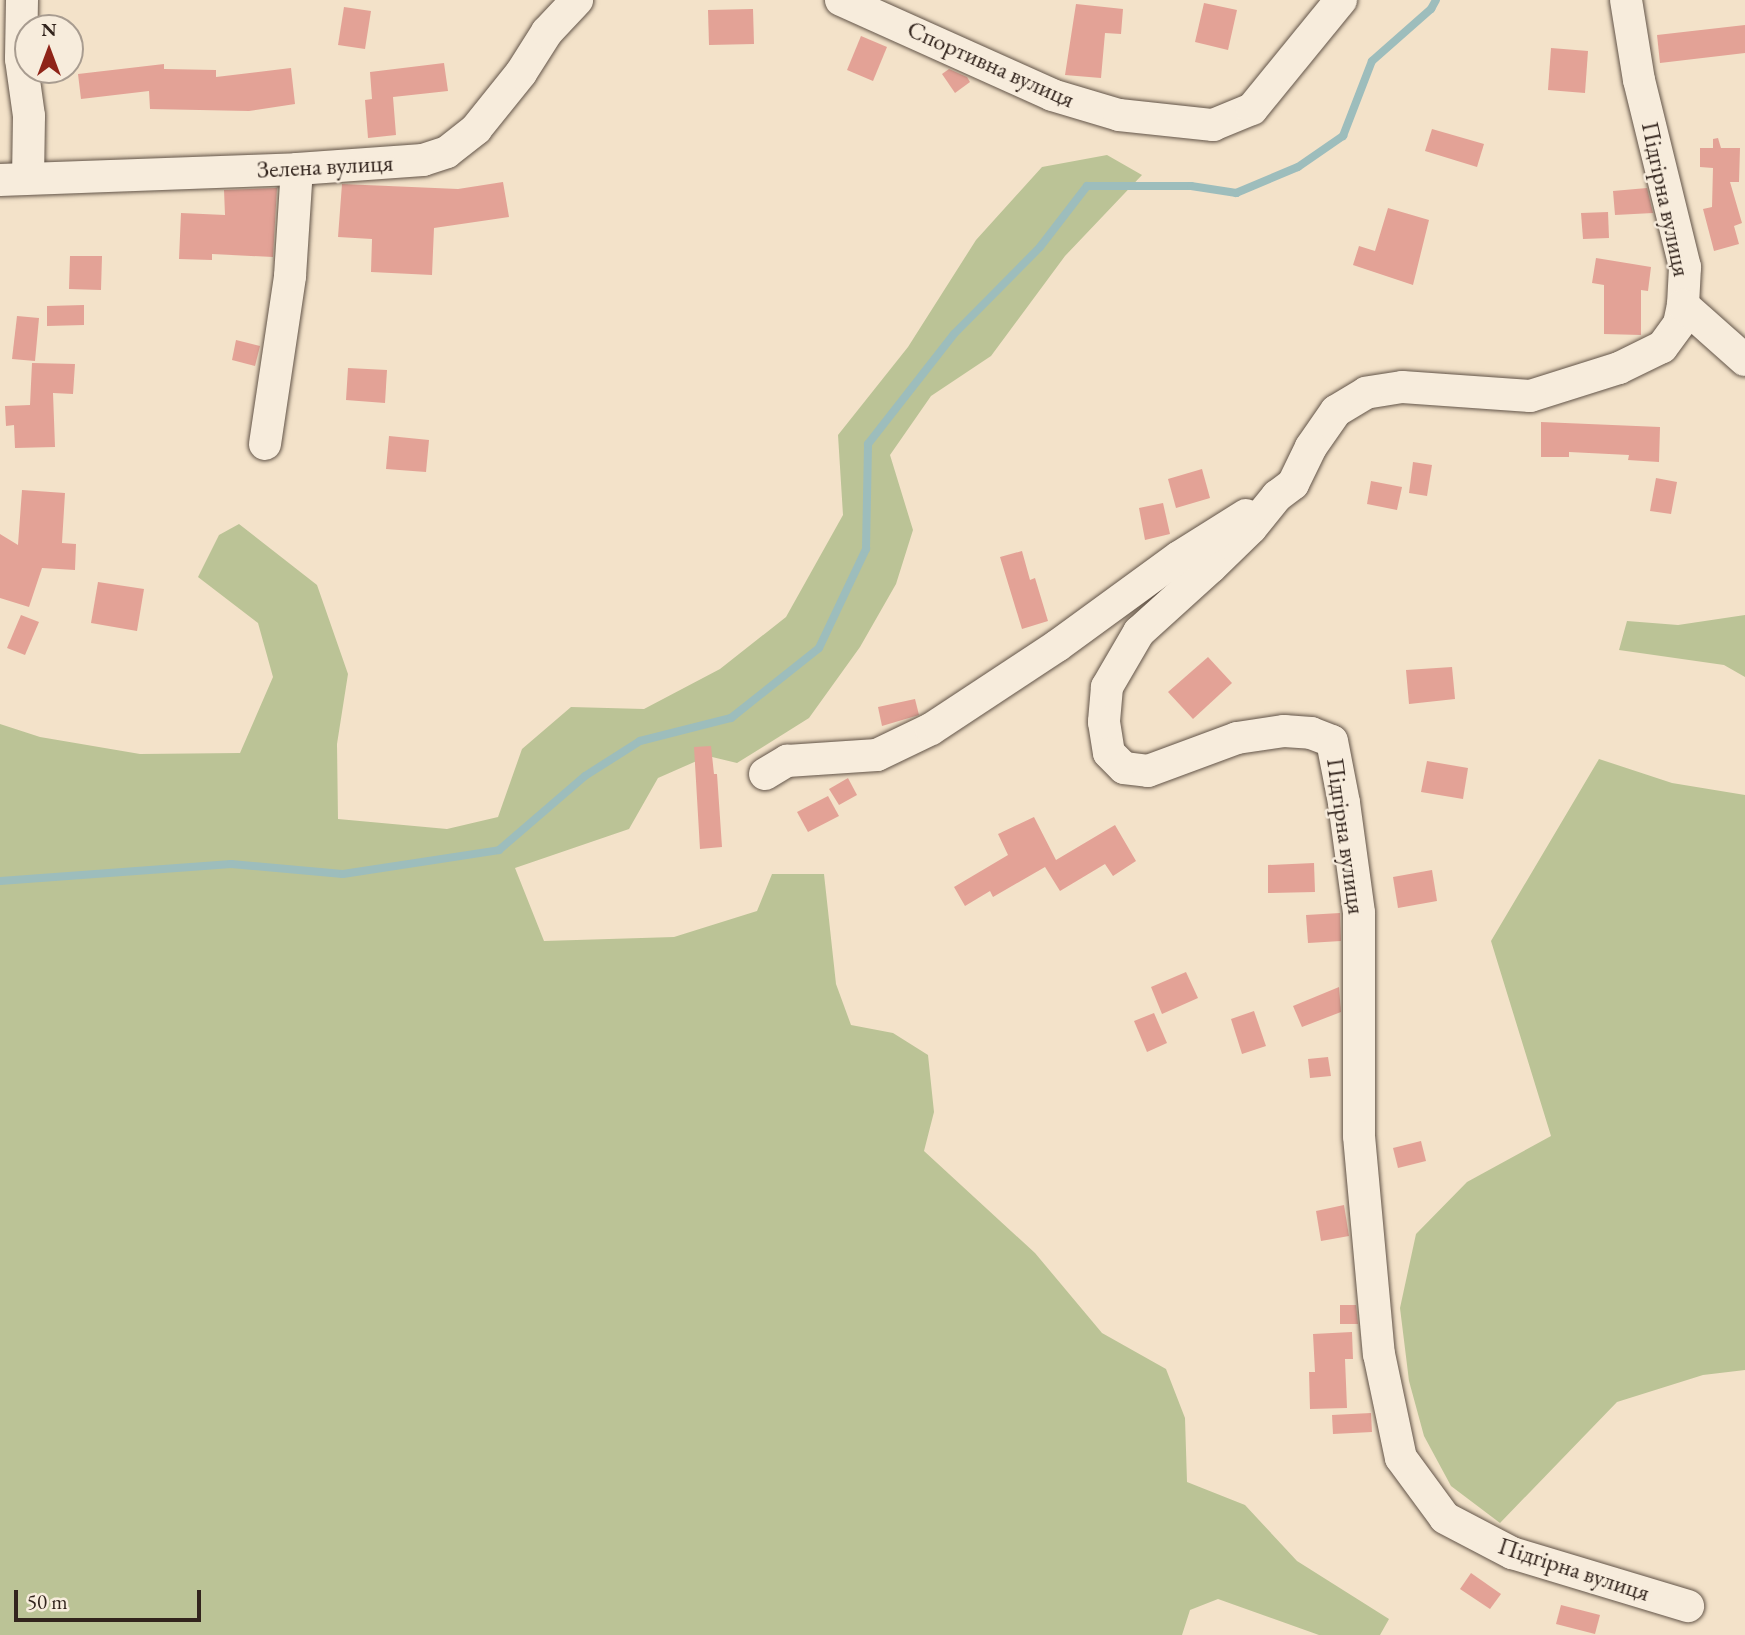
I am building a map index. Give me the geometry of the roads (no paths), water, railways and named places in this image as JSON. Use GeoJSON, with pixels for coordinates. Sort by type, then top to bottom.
{"type":"FeatureCollection","features":[{"type":"Feature","properties":{"kind":"street"},"geometry":{"type":"LineString","coordinates":[[14,178],[29,116],[21,59],[22,0]]}},
{"type":"Feature","properties":{"kind":"street","name":"Зелена вулиця"},"geometry":{"type":"LineString","coordinates":[[14,178],[297,169],[423,160],[447,152],[477,129],[547,32],[577,0]]}},
{"type":"Feature","properties":{"kind":"street","name":"Спортивна вулиця"},"geometry":{"type":"LineString","coordinates":[[841,0],[1052,95],[1119,115],[1213,125],[1252,109],[1341,0]]}},
{"type":"Feature","properties":{"kind":"street","name":"Підгірна вулиця"},"geometry":{"type":"LineString","coordinates":[[1626,0],[1639,80],[1685,267],[1684,304],[1679,324],[1662,347],[1619,368],[1530,396],[1402,387],[1366,393],[1336,411],[1311,447],[1293,484],[1277,496],[1251,528],[1139,632],[1107,687],[1104,722],[1109,753],[1124,768],[1148,771],[1237,738],[1284,732],[1311,733],[1332,741],[1344,803],[1359,913],[1359,1136],[1378,1341],[1401,1458],[1446,1518],[1512,1553],[1688,1606]]}},
{"type":"Feature","properties":{"kind":"street"},"geometry":{"type":"LineString","coordinates":[[265,444],[290,276],[297,169]]}},
{"type":"Feature","properties":{"kind":"street"},"geometry":{"type":"LineString","coordinates":[[1684,304],[1745,360]]}},
{"type":"Feature","properties":{"kind":"street"},"geometry":{"type":"LineString","coordinates":[[765,774],[787,761],[877,755],[930,729],[1057,646],[1179,557],[1277,496]]}},
{"type":"Feature","properties":{"kind":"waterway"},"geometry":{"type":"LineString","coordinates":[[0,881],[231,864],[343,874],[499,850],[585,776],[640,741],[731,718],[819,648],[866,549],[868,444],[954,334],[1040,247],[1087,186],[1191,186],[1236,193],[1298,167],[1343,136],[1372,61],[1431,9],[1436,0]]}}]}
